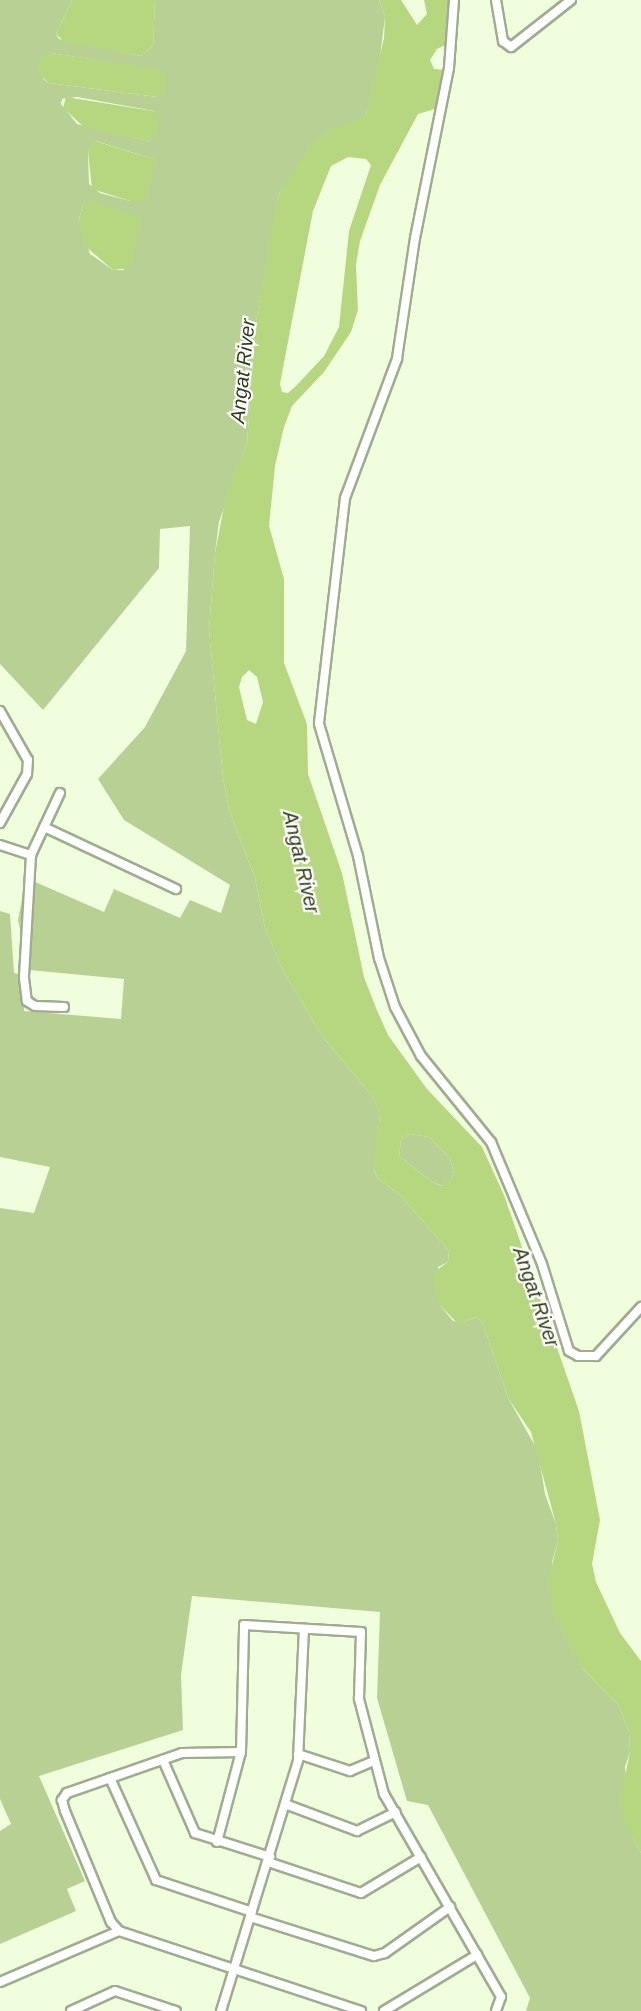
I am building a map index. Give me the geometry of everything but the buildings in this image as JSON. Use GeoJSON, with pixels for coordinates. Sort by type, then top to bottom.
{"type":"FeatureCollection","features":[{"type":"Feature","properties":{"kind":"street"},"geometry":{"type":"LineString","coordinates":[[454,0],[449,68],[415,238],[397,358],[345,498],[319,724],[358,856],[381,966],[395,1007],[421,1056],[480,1124],[490,1142],[542,1264],[569,1351],[578,1356],[596,1356],[641,1307]]}},
{"type":"Feature","properties":{"kind":"street"},"geometry":{"type":"LineString","coordinates":[[496,0],[503,41],[511,47],[571,0]]}},
{"type":"Feature","properties":{"kind":"street"},"geometry":{"type":"LineString","coordinates":[[0,711],[28,760],[27,774],[0,823]]}},
{"type":"Feature","properties":{"kind":"street"},"geometry":{"type":"LineString","coordinates":[[60,793],[32,855],[24,955],[27,1000],[35,1006],[64,1007]]}},
{"type":"Feature","properties":{"kind":"street"},"geometry":{"type":"LineString","coordinates":[[44,827],[177,889]]}},
{"type":"Feature","properties":{"kind":"street"},"geometry":{"type":"LineString","coordinates":[[0,845],[32,855]]}},
{"type":"Feature","properties":{"kind":"street"},"geometry":{"type":"LineString","coordinates":[[217,1842],[241,1752],[244,1625],[361,1632],[359,1699],[384,1794],[501,1997],[496,2011]]}},
{"type":"Feature","properties":{"kind":"street"},"geometry":{"type":"LineString","coordinates":[[221,2011],[269,1859],[298,1754],[304,1629]]}},
{"type":"Feature","properties":{"kind":"street"},"geometry":{"type":"LineString","coordinates":[[241,1752],[182,1753],[67,1793],[62,1800],[111,1922],[119,1932],[361,2011]]}},
{"type":"Feature","properties":{"kind":"street"},"geometry":{"type":"LineString","coordinates":[[298,1754],[350,1771],[374,1761]]}},
{"type":"Feature","properties":{"kind":"street"},"geometry":{"type":"LineString","coordinates":[[163,1760],[195,1833],[217,1842],[361,1893],[421,1857]]}},
{"type":"Feature","properties":{"kind":"street"},"geometry":{"type":"LineString","coordinates":[[110,1778],[156,1880],[374,1956],[385,1953],[450,1907]]}},
{"type":"Feature","properties":{"kind":"street"},"geometry":{"type":"LineString","coordinates":[[285,1804],[357,1831],[396,1812]]}},
{"type":"Feature","properties":{"kind":"street"},"geometry":{"type":"LineString","coordinates":[[0,1982],[119,1932]]}},
{"type":"Feature","properties":{"kind":"street"},"geometry":{"type":"LineString","coordinates":[[384,2011],[477,1955]]}},
{"type":"Feature","properties":{"kind":"street"},"geometry":{"type":"LineString","coordinates":[[71,2011],[116,1991],[176,2011]]}},
{"type":"Feature","properties":{"kind":"shaded area"},"geometry":{"type":"Polygon","coordinates":[[[0,0],[72,0],[56,34],[59,39],[141,56],[153,46],[155,0],[379,0],[385,17],[378,73],[366,115],[343,127],[280,191],[256,321],[247,442],[219,522],[215,553],[209,630],[223,778],[229,810],[255,878],[265,928],[283,971],[322,1036],[373,1097],[380,1115],[374,1170],[378,1179],[400,1195],[449,1251],[448,1262],[438,1267],[440,1305],[453,1321],[463,1322],[476,1317],[482,1321],[508,1398],[538,1451],[545,1494],[556,1524],[558,1541],[552,1562],[582,1668],[619,1706],[629,1732],[630,1752],[625,1767],[633,1838],[641,1853],[641,2011],[526,2011],[530,1998],[428,1805],[407,1801],[377,1698],[380,1612],[192,1596],[181,1675],[183,1730],[39,1776],[85,1881],[67,1889],[76,1911],[0,1944],[0,1831],[11,1824],[0,1799],[0,1208],[34,1213],[50,1167],[0,1157],[0,911],[10,914],[14,973],[28,976],[24,1011],[121,1019],[124,979],[29,970],[18,920],[26,878],[104,912],[114,889],[180,918],[190,900],[221,913],[230,885],[124,820],[98,779],[145,727],[186,651],[190,526],[160,529],[159,568],[43,710],[0,664],[0,0]],[[51,53],[43,79],[49,83],[157,97],[108,62],[51,53]],[[77,97],[62,99],[61,104],[77,124],[150,141],[154,111],[77,97]],[[96,141],[88,151],[89,184],[100,193],[130,201],[153,159],[96,141]],[[83,205],[79,219],[90,254],[113,270],[124,270],[83,205]]]}},
{"type":"Feature","properties":{"kind":"shaded area"},"geometry":{"type":"Polygon","coordinates":[[[410,1134],[429,1137],[450,1158],[454,1174],[449,1182],[443,1186],[432,1182],[399,1156],[401,1140],[410,1134]]]}},
{"type":"Feature","properties":{"kind":"water"},"geometry":{"type":"Polygon","coordinates":[[[72,0],[155,0],[153,46],[141,56],[64,42],[56,34],[72,0]]]}},
{"type":"Feature","properties":{"kind":"water","name":"Angat River"},"geometry":{"type":"Polygon","coordinates":[[[379,0],[401,0],[417,25],[427,14],[424,0],[450,0],[449,43],[437,49],[430,60],[434,69],[446,70],[438,108],[418,114],[380,185],[360,241],[356,265],[358,310],[351,332],[324,372],[292,406],[284,427],[275,466],[269,526],[284,579],[284,663],[307,724],[308,774],[342,873],[364,977],[376,1008],[388,1035],[427,1089],[482,1147],[504,1195],[579,1411],[600,1520],[592,1564],[596,1582],[620,1633],[641,1661],[641,1853],[624,1822],[620,1800],[630,1752],[629,1732],[619,1706],[582,1668],[554,1614],[548,1581],[558,1541],[556,1524],[531,1432],[508,1398],[482,1321],[476,1317],[458,1324],[440,1305],[434,1288],[434,1272],[448,1262],[449,1251],[400,1195],[378,1179],[373,1167],[380,1116],[373,1097],[322,1036],[283,971],[265,928],[255,878],[229,810],[223,778],[209,630],[215,553],[226,496],[247,442],[256,321],[272,227],[280,191],[311,144],[327,132],[366,115],[384,38],[385,17],[379,0]],[[348,157],[331,166],[313,211],[280,384],[282,392],[288,393],[324,356],[339,327],[349,231],[371,165],[366,159],[348,157]],[[249,670],[242,677],[239,687],[247,720],[256,724],[263,702],[257,677],[249,670]],[[410,1134],[401,1140],[399,1156],[432,1182],[442,1186],[449,1182],[454,1174],[450,1158],[429,1137],[410,1134]]]}},
{"type":"Feature","properties":{"kind":"water"},"geometry":{"type":"Polygon","coordinates":[[[45,54],[158,69],[165,76],[164,94],[157,97],[49,83],[38,74],[37,66],[45,54]]]}},
{"type":"Feature","properties":{"kind":"water"},"geometry":{"type":"Polygon","coordinates":[[[66,97],[153,111],[159,118],[157,137],[150,141],[84,127],[63,108],[66,97]]]}},
{"type":"Feature","properties":{"kind":"water"},"geometry":{"type":"Polygon","coordinates":[[[95,141],[153,159],[155,165],[145,200],[130,201],[92,189],[88,151],[95,141]]]}},
{"type":"Feature","properties":{"kind":"water"},"geometry":{"type":"Polygon","coordinates":[[[89,201],[141,217],[130,268],[113,270],[84,245],[79,219],[83,205],[89,201]]]}}]}
